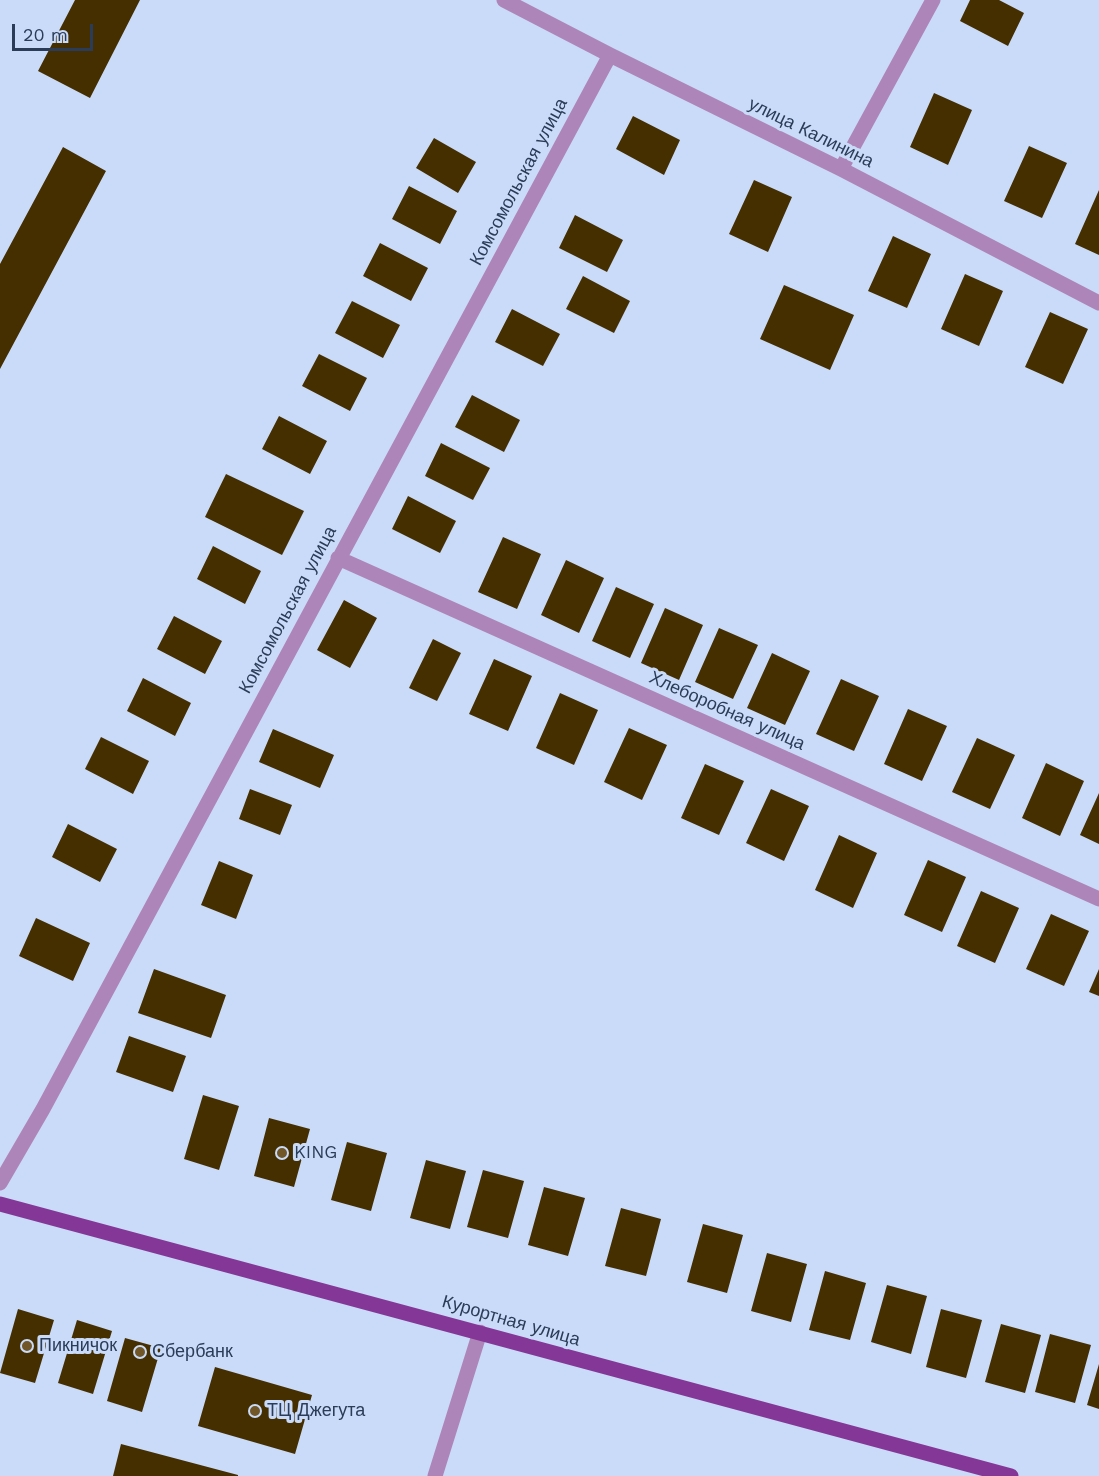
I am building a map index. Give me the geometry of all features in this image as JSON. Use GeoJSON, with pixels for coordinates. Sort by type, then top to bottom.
{"type":"FeatureCollection","features":[{"type":"Feature","properties":{"kind":"main road","name":"Курортная улица"},"geometry":{"type":"LineString","coordinates":[[0,1204],[1011,1476]]}},
{"type":"Feature","properties":{"kind":"street","name":"улица Калинина"},"geometry":{"type":"LineString","coordinates":[[504,0],[841,169],[1099,303]]}},
{"type":"Feature","properties":{"kind":"street"},"geometry":{"type":"LineString","coordinates":[[841,169],[933,0]]}},
{"type":"Feature","properties":{"kind":"street","name":"Комсомольская улица"},"geometry":{"type":"LineString","coordinates":[[0,1183],[43,1109],[610,55]]}},
{"type":"Feature","properties":{"kind":"street","name":"Хлеборобная улица"},"geometry":{"type":"LineString","coordinates":[[338,558],[1099,899]]}},
{"type":"Feature","properties":{"kind":"street"},"geometry":{"type":"LineString","coordinates":[[435,1476],[480,1332]]}},
{"type":"Feature","properties":{"kind":"building"},"geometry":{"type":"Polygon","coordinates":[[[75,0],[140,0],[90,98],[38,71],[75,0]]]}},
{"type":"Feature","properties":{"kind":"building"},"geometry":{"type":"Polygon","coordinates":[[[970,0],[999,0],[1024,13],[1008,46],[960,21],[970,0]]]}},
{"type":"Feature","properties":{"kind":"building"},"geometry":{"type":"Polygon","coordinates":[[[934,93],[972,110],[948,165],[910,147],[934,93]]]}},
{"type":"Feature","properties":{"kind":"building"},"geometry":{"type":"Polygon","coordinates":[[[633,116],[680,140],[664,175],[616,149],[633,116]]]}},
{"type":"Feature","properties":{"kind":"building"},"geometry":{"type":"Polygon","coordinates":[[[434,138],[476,162],[458,193],[416,168],[434,138]]]}},
{"type":"Feature","properties":{"kind":"building"},"geometry":{"type":"Polygon","coordinates":[[[1029,146],[1067,163],[1042,218],[1004,201],[1029,146]]]}},
{"type":"Feature","properties":{"kind":"building"},"geometry":{"type":"Polygon","coordinates":[[[63,147],[106,171],[0,369],[0,264],[63,147]]]}},
{"type":"Feature","properties":{"kind":"building"},"geometry":{"type":"Polygon","coordinates":[[[754,180],[792,197],[768,252],[729,234],[754,180]]]}},
{"type":"Feature","properties":{"kind":"building"},"geometry":{"type":"Polygon","coordinates":[[[409,186],[457,211],[440,244],[392,219],[409,186]]]}},
{"type":"Feature","properties":{"kind":"building"},"geometry":{"type":"Polygon","coordinates":[[[1099,190],[1099,255],[1075,244],[1099,190]]]}},
{"type":"Feature","properties":{"kind":"building"},"geometry":{"type":"Polygon","coordinates":[[[575,215],[623,240],[607,272],[559,248],[575,215]]]}},
{"type":"Feature","properties":{"kind":"building"},"geometry":{"type":"Polygon","coordinates":[[[893,236],[931,254],[907,308],[868,291],[893,236]]]}},
{"type":"Feature","properties":{"kind":"building"},"geometry":{"type":"Polygon","coordinates":[[[380,243],[428,268],[411,301],[363,276],[380,243]]]}},
{"type":"Feature","properties":{"kind":"building"},"geometry":{"type":"Polygon","coordinates":[[[965,274],[1003,291],[979,346],[941,329],[965,274]]]}},
{"type":"Feature","properties":{"kind":"building"},"geometry":{"type":"Polygon","coordinates":[[[583,276],[630,301],[614,333],[566,309],[583,276]]]}},
{"type":"Feature","properties":{"kind":"building"},"geometry":{"type":"Polygon","coordinates":[[[784,285],[854,315],[830,370],[760,339],[784,285]]]}},
{"type":"Feature","properties":{"kind":"building"},"geometry":{"type":"Polygon","coordinates":[[[352,301],[400,325],[383,358],[335,333],[352,301]]]}},
{"type":"Feature","properties":{"kind":"building"},"geometry":{"type":"Polygon","coordinates":[[[512,309],[560,334],[543,366],[495,342],[512,309]]]}},
{"type":"Feature","properties":{"kind":"building"},"geometry":{"type":"Polygon","coordinates":[[[1050,312],[1088,329],[1063,384],[1025,367],[1050,312]]]}},
{"type":"Feature","properties":{"kind":"building"},"geometry":{"type":"Polygon","coordinates":[[[319,354],[367,378],[350,411],[302,386],[319,354]]]}},
{"type":"Feature","properties":{"kind":"building"},"geometry":{"type":"Polygon","coordinates":[[[472,395],[520,420],[504,452],[455,427],[472,395]]]}},
{"type":"Feature","properties":{"kind":"building"},"geometry":{"type":"Polygon","coordinates":[[[279,416],[327,441],[310,474],[262,449],[279,416]]]}},
{"type":"Feature","properties":{"kind":"building"},"geometry":{"type":"Polygon","coordinates":[[[441,443],[490,468],[473,500],[425,476],[441,443]]]}},
{"type":"Feature","properties":{"kind":"building"},"geometry":{"type":"Polygon","coordinates":[[[226,474],[304,511],[282,555],[205,517],[226,474]]]}},
{"type":"Feature","properties":{"kind":"building"},"geometry":{"type":"Polygon","coordinates":[[[408,496],[456,521],[440,553],[392,529],[408,496]]]}},
{"type":"Feature","properties":{"kind":"building"},"geometry":{"type":"Polygon","coordinates":[[[503,537],[541,554],[517,609],[478,592],[503,537]]]}},
{"type":"Feature","properties":{"kind":"building"},"geometry":{"type":"Polygon","coordinates":[[[213,546],[261,571],[245,604],[197,579],[213,546]]]}},
{"type":"Feature","properties":{"kind":"building"},"geometry":{"type":"Polygon","coordinates":[[[566,560],[604,578],[579,633],[541,615],[566,560]]]}},
{"type":"Feature","properties":{"kind":"building"},"geometry":{"type":"Polygon","coordinates":[[[616,587],[654,604],[630,658],[592,641],[616,587]]]}},
{"type":"Feature","properties":{"kind":"building"},"geometry":{"type":"Polygon","coordinates":[[[344,600],[377,618],[350,668],[317,650],[344,600]]]}},
{"type":"Feature","properties":{"kind":"building"},"geometry":{"type":"Polygon","coordinates":[[[665,608],[703,625],[679,680],[641,663],[665,608]]]}},
{"type":"Feature","properties":{"kind":"building"},"geometry":{"type":"Polygon","coordinates":[[[174,616],[222,641],[205,674],[157,649],[174,616]]]}},
{"type":"Feature","properties":{"kind":"building"},"geometry":{"type":"Polygon","coordinates":[[[719,628],[758,645],[733,699],[695,682],[719,628]]]}},
{"type":"Feature","properties":{"kind":"building"},"geometry":{"type":"Polygon","coordinates":[[[433,639],[461,653],[437,701],[409,688],[433,639]]]}},
{"type":"Feature","properties":{"kind":"building"},"geometry":{"type":"Polygon","coordinates":[[[772,653],[810,671],[785,725],[747,708],[772,653]]]}},
{"type":"Feature","properties":{"kind":"building"},"geometry":{"type":"Polygon","coordinates":[[[494,659],[532,676],[508,731],[469,714],[494,659]]]}},
{"type":"Feature","properties":{"kind":"building"},"geometry":{"type":"Polygon","coordinates":[[[143,678],[191,703],[175,736],[127,711],[143,678]]]}},
{"type":"Feature","properties":{"kind":"building"},"geometry":{"type":"Polygon","coordinates":[[[841,679],[879,696],[854,751],[816,734],[841,679]]]}},
{"type":"Feature","properties":{"kind":"building"},"geometry":{"type":"Polygon","coordinates":[[[560,693],[598,710],[574,765],[536,748],[560,693]]]}},
{"type":"Feature","properties":{"kind":"building"},"geometry":{"type":"Polygon","coordinates":[[[908,709],[947,726],[922,781],[884,764],[908,709]]]}},
{"type":"Feature","properties":{"kind":"building"},"geometry":{"type":"Polygon","coordinates":[[[629,728],[667,745],[642,800],[604,782],[629,728]]]}},
{"type":"Feature","properties":{"kind":"building"},"geometry":{"type":"Polygon","coordinates":[[[273,729],[334,755],[320,788],[259,762],[273,729]]]}},
{"type":"Feature","properties":{"kind":"building"},"geometry":{"type":"Polygon","coordinates":[[[101,737],[149,761],[133,794],[85,769],[101,737]]]}},
{"type":"Feature","properties":{"kind":"building"},"geometry":{"type":"Polygon","coordinates":[[[977,738],[1015,755],[990,809],[952,792],[977,738]]]}},
{"type":"Feature","properties":{"kind":"building"},"geometry":{"type":"Polygon","coordinates":[[[1046,763],[1084,781],[1060,836],[1022,818],[1046,763]]]}},
{"type":"Feature","properties":{"kind":"building"},"geometry":{"type":"Polygon","coordinates":[[[705,764],[744,781],[719,835],[681,818],[705,764]]]}},
{"type":"Feature","properties":{"kind":"building"},"geometry":{"type":"Polygon","coordinates":[[[250,789],[292,805],[280,835],[239,819],[250,789]]]}},
{"type":"Feature","properties":{"kind":"building"},"geometry":{"type":"Polygon","coordinates":[[[771,789],[809,806],[784,861],[746,843],[771,789]]]}},
{"type":"Feature","properties":{"kind":"building"},"geometry":{"type":"Polygon","coordinates":[[[1099,793],[1099,844],[1080,835],[1099,793]]]}},
{"type":"Feature","properties":{"kind":"building"},"geometry":{"type":"Polygon","coordinates":[[[68,824],[117,849],[100,882],[52,857],[68,824]]]}},
{"type":"Feature","properties":{"kind":"building"},"geometry":{"type":"Polygon","coordinates":[[[839,835],[877,853],[853,908],[815,890],[839,835]]]}},
{"type":"Feature","properties":{"kind":"building"},"geometry":{"type":"Polygon","coordinates":[[[928,860],[966,877],[942,932],[904,915],[928,860]]]}},
{"type":"Feature","properties":{"kind":"building"},"geometry":{"type":"Polygon","coordinates":[[[219,861],[253,875],[236,919],[201,905],[219,861]]]}},
{"type":"Feature","properties":{"kind":"building"},"geometry":{"type":"Polygon","coordinates":[[[981,891],[1019,908],[995,963],[957,946],[981,891]]]}},
{"type":"Feature","properties":{"kind":"building"},"geometry":{"type":"Polygon","coordinates":[[[1051,914],[1089,931],[1064,986],[1026,969],[1051,914]]]}},
{"type":"Feature","properties":{"kind":"building"},"geometry":{"type":"Polygon","coordinates":[[[36,918],[90,943],[73,981],[19,956],[36,918]]]}},
{"type":"Feature","properties":{"kind":"building"},"geometry":{"type":"Polygon","coordinates":[[[154,969],[226,995],[211,1038],[138,1013],[154,969]]]}},
{"type":"Feature","properties":{"kind":"building"},"geometry":{"type":"Polygon","coordinates":[[[1099,969],[1099,996],[1089,992],[1099,969]]]}},
{"type":"Feature","properties":{"kind":"building"},"geometry":{"type":"Polygon","coordinates":[[[129,1036],[186,1056],[173,1092],[116,1072],[129,1036]]]}},
{"type":"Feature","properties":{"kind":"building"},"geometry":{"type":"Polygon","coordinates":[[[203,1095],[239,1106],[219,1170],[184,1159],[203,1095]]]}},
{"type":"Feature","properties":{"kind":"building","name":"KING"},"geometry":{"type":"Polygon","coordinates":[[[269,1118],[310,1129],[294,1187],[254,1176],[269,1118]]]}},
{"type":"Feature","properties":{"kind":"building"},"geometry":{"type":"Polygon","coordinates":[[[347,1142],[387,1153],[371,1211],[331,1200],[347,1142]]]}},
{"type":"Feature","properties":{"kind":"building"},"geometry":{"type":"Polygon","coordinates":[[[426,1160],[466,1171],[450,1229],[410,1218],[426,1160]]]}},
{"type":"Feature","properties":{"kind":"building"},"geometry":{"type":"Polygon","coordinates":[[[483,1170],[524,1181],[508,1238],[467,1227],[483,1170]]]}},
{"type":"Feature","properties":{"kind":"building"},"geometry":{"type":"Polygon","coordinates":[[[544,1187],[585,1198],[568,1256],[528,1245],[544,1187]]]}},
{"type":"Feature","properties":{"kind":"building"},"geometry":{"type":"Polygon","coordinates":[[[621,1208],[661,1219],[646,1276],[605,1266],[621,1208]]]}},
{"type":"Feature","properties":{"kind":"building"},"geometry":{"type":"Polygon","coordinates":[[[703,1224],[743,1235],[727,1293],[687,1282],[703,1224]]]}},
{"type":"Feature","properties":{"kind":"building"},"geometry":{"type":"Polygon","coordinates":[[[767,1253],[807,1264],[791,1322],[751,1311],[767,1253]]]}},
{"type":"Feature","properties":{"kind":"building"},"geometry":{"type":"Polygon","coordinates":[[[825,1271],[866,1283],[850,1340],[809,1330],[825,1271]]]}},
{"type":"Feature","properties":{"kind":"building"},"geometry":{"type":"Polygon","coordinates":[[[887,1285],[927,1296],[911,1354],[871,1342],[887,1285]]]}},
{"type":"Feature","properties":{"kind":"building","name":"Пикничок"},"geometry":{"type":"Polygon","coordinates":[[[18,1309],[54,1320],[35,1383],[0,1373],[18,1309]]]}},
{"type":"Feature","properties":{"kind":"building"},"geometry":{"type":"Polygon","coordinates":[[[941,1309],[982,1320],[966,1378],[926,1367],[941,1309]]]}},
{"type":"Feature","properties":{"kind":"building"},"geometry":{"type":"Polygon","coordinates":[[[77,1320],[112,1331],[93,1394],[58,1383],[77,1320]]]}},
{"type":"Feature","properties":{"kind":"building"},"geometry":{"type":"Polygon","coordinates":[[[1001,1324],[1041,1335],[1025,1393],[985,1382],[1001,1324]]]}},
{"type":"Feature","properties":{"kind":"building"},"geometry":{"type":"Polygon","coordinates":[[[1050,1334],[1091,1345],[1075,1403],[1035,1392],[1050,1334]]]}},
{"type":"Feature","properties":{"kind":"building"},"geometry":{"type":"Polygon","coordinates":[[[125,1338],[161,1348],[142,1412],[107,1401],[125,1338]]]}},
{"type":"Feature","properties":{"kind":"building"},"geometry":{"type":"Polygon","coordinates":[[[1099,1364],[1099,1409],[1087,1405],[1099,1364]]]}},
{"type":"Feature","properties":{"kind":"building","name":"ТЦ Джегута"},"geometry":{"type":"Polygon","coordinates":[[[215,1367],[312,1395],[295,1454],[198,1426],[215,1367]]]}},
{"type":"Feature","properties":{"kind":"building"},"geometry":{"type":"Polygon","coordinates":[[[121,1444],[238,1475],[238,1476],[113,1476],[121,1444]]]}},
{"type":"Feature","properties":{"kind":"place","name":"KING"},"geometry":{"type":"Point","coordinates":[282,1153]}},
{"type":"Feature","properties":{"kind":"place","name":"Пикничок"},"geometry":{"type":"Point","coordinates":[27,1346]}},
{"type":"Feature","properties":{"kind":"place","name":"Сбербанк"},"geometry":{"type":"Point","coordinates":[140,1352]}},
{"type":"Feature","properties":{"kind":"place","name":"ТЦ Джегута"},"geometry":{"type":"Point","coordinates":[255,1411]}}]}
